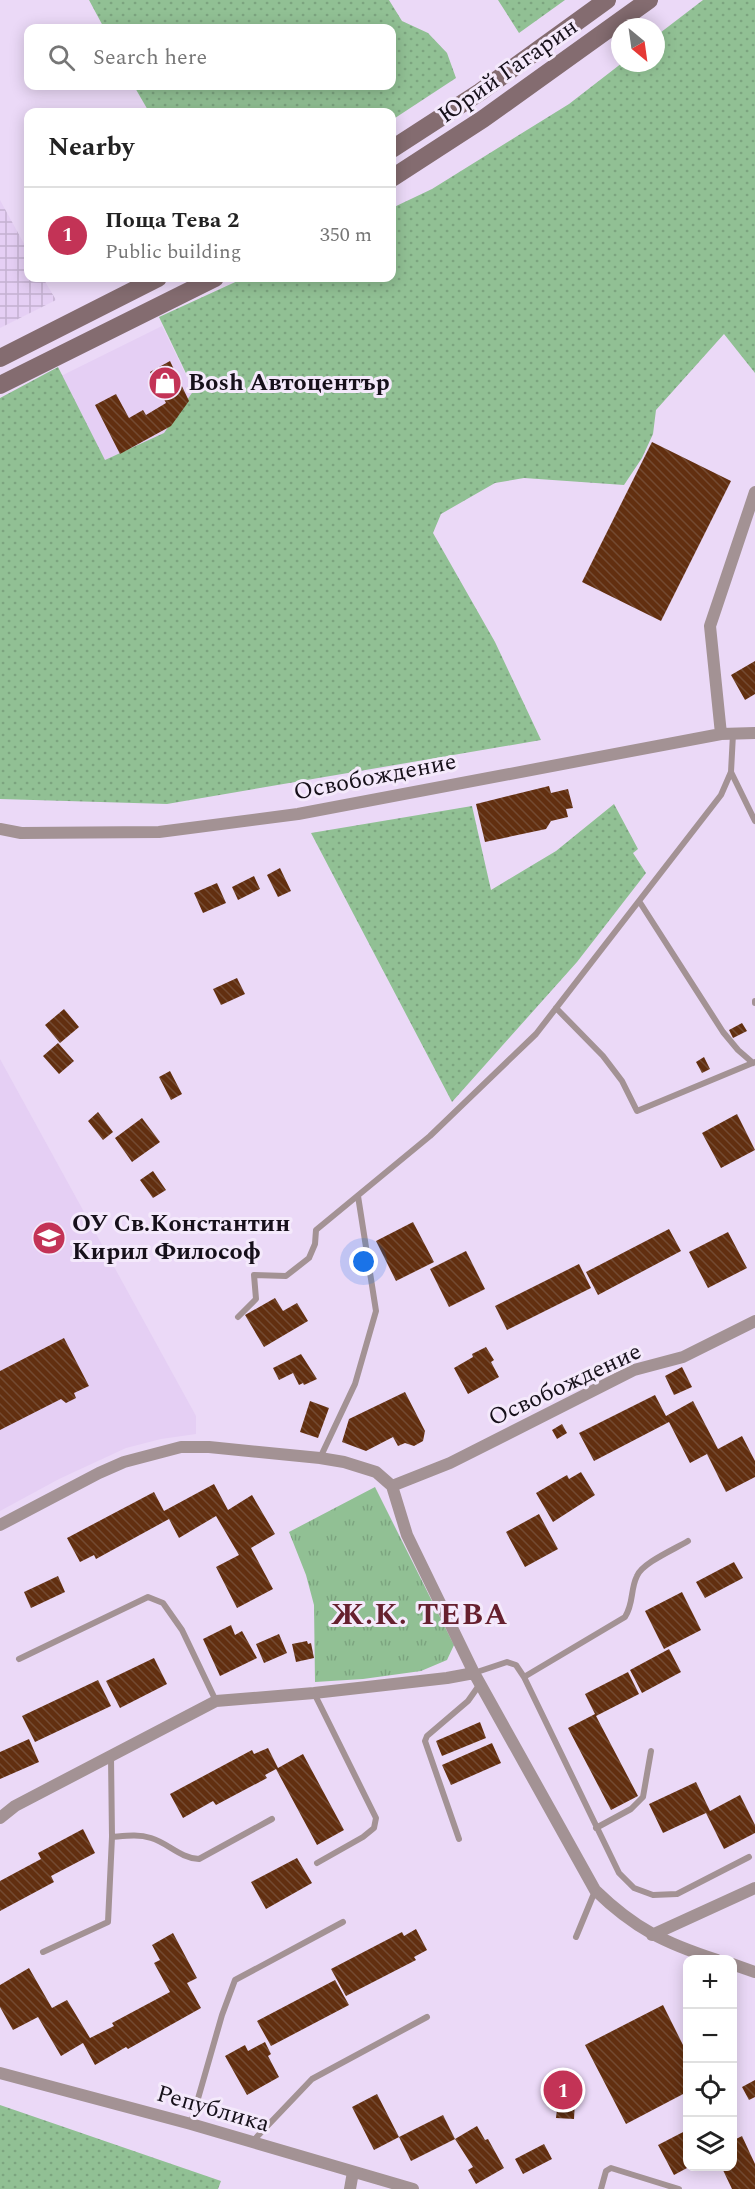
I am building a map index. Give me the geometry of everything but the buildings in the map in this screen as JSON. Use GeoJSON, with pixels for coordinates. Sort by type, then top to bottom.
{"type":"FeatureCollection","features":[{"type":"Feature","properties":{"kind":"street","name":"Юрий Гагарин"},"geometry":{"type":"LineString","coordinates":[[396,146],[480,92],[607,0]]}},
{"type":"Feature","properties":{"kind":"street","name":"Юрий Гагарин"},"geometry":{"type":"LineString","coordinates":[[396,175],[483,119],[650,0]]}},
{"type":"Feature","properties":{"kind":"street"},"geometry":{"type":"LineString","coordinates":[[0,358],[150,282]]}},
{"type":"Feature","properties":{"kind":"street"},"geometry":{"type":"LineString","coordinates":[[0,385],[207,282]]}},
{"type":"Feature","properties":{"kind":"street"},"geometry":{"type":"LineString","coordinates":[[727,734],[710,626],[755,492]]}},
{"type":"Feature","properties":{"kind":"street","name":"Освобождение"},"geometry":{"type":"LineString","coordinates":[[0,829],[21,833],[159,832],[298,814],[727,734],[755,733]]}},
{"type":"Feature","properties":{"kind":"street","name":"Освобождение"},"geometry":{"type":"LineString","coordinates":[[392,1486],[450,1463],[634,1370],[683,1357],[755,1322]]}},
{"type":"Feature","properties":{"kind":"street"},"geometry":{"type":"LineString","coordinates":[[0,1525],[116,1465],[181,1447],[209,1447],[320,1458],[344,1462],[376,1472],[392,1486],[407,1535],[477,1678],[595,1890],[618,1913],[652,1935],[706,1955]]}},
{"type":"Feature","properties":{"kind":"street"},"geometry":{"type":"LineString","coordinates":[[0,1818],[15,1806],[216,1701],[447,1678],[477,1678]]}},
{"type":"Feature","properties":{"kind":"street"},"geometry":{"type":"LineString","coordinates":[[652,1935],[755,1887]]}},
{"type":"Feature","properties":{"kind":"street"},"geometry":{"type":"LineString","coordinates":[[737,1966],[755,1972]]}},
{"type":"Feature","properties":{"kind":"street","name":"Република"},"geometry":{"type":"LineString","coordinates":[[0,2073],[191,2124],[413,2189]]}},
{"type":"Feature","properties":{"kind":"street"},"geometry":{"type":"LineString","coordinates":[[350,2189],[353,2172]]}},
{"type":"Feature","properties":{"kind":"lane"},"geometry":{"type":"LineString","coordinates":[[727,734],[731,772],[755,821]]}},
{"type":"Feature","properties":{"kind":"lane"},"geometry":{"type":"LineString","coordinates":[[238,1317],[256,1299],[254,1275],[286,1276],[309,1258],[315,1245],[316,1230],[430,1136],[536,1034],[721,795],[731,772]]}},
{"type":"Feature","properties":{"kind":"lane"},"geometry":{"type":"LineString","coordinates":[[639,901],[723,1032],[738,1050],[754,1062]]}},
{"type":"Feature","properties":{"kind":"lane"},"geometry":{"type":"LineString","coordinates":[[556,1008],[603,1056],[622,1081],[636,1111],[754,1062]]}},
{"type":"Feature","properties":{"kind":"lane"},"geometry":{"type":"LineString","coordinates":[[320,1458],[356,1384],[376,1311],[358,1196]]}},
{"type":"Feature","properties":{"kind":"lane"},"geometry":{"type":"LineString","coordinates":[[524,1677],[625,1617],[631,1607],[636,1577],[642,1568],[688,1541]]}},
{"type":"Feature","properties":{"kind":"lane"},"geometry":{"type":"LineString","coordinates":[[19,1659],[148,1597],[163,1603],[182,1630],[216,1701]]}},
{"type":"Feature","properties":{"kind":"lane"},"geometry":{"type":"LineString","coordinates":[[459,1839],[425,1742],[427,1736],[468,1701],[477,1678],[507,1662],[516,1665],[524,1677],[596,1828],[619,1872],[634,1888],[654,1895],[677,1894],[749,1857]]}},
{"type":"Feature","properties":{"kind":"lane"},"geometry":{"type":"LineString","coordinates":[[314,1693],[376,1818],[374,1828],[363,1837],[317,1863]]}},
{"type":"Feature","properties":{"kind":"lane"},"geometry":{"type":"LineString","coordinates":[[596,1828],[631,1809],[643,1797],[651,1751]]}},
{"type":"Feature","properties":{"kind":"lane"},"geometry":{"type":"LineString","coordinates":[[43,1952],[108,1922],[112,1837],[111,1756]]}},
{"type":"Feature","properties":{"kind":"lane"},"geometry":{"type":"LineString","coordinates":[[112,1837],[153,1838],[188,1858],[199,1859],[272,1819]]}},
{"type":"Feature","properties":{"kind":"lane"},"geometry":{"type":"LineString","coordinates":[[576,1937],[595,1890]]}},
{"type":"Feature","properties":{"kind":"lane"},"geometry":{"type":"LineString","coordinates":[[191,2124],[222,2015],[235,1980],[343,1922]]}},
{"type":"Feature","properties":{"kind":"lane"},"geometry":{"type":"LineString","coordinates":[[252,2142],[312,2079],[427,2017]]}},
{"type":"Feature","properties":{"kind":"lane"},"geometry":{"type":"LineString","coordinates":[[601,2189],[606,2172],[611,2168],[679,2189]]}},
{"type":"Feature","properties":{"kind":"shaded area"},"geometry":{"type":"Polygon","coordinates":[[[0,200],[24,244],[24,282],[45,282],[56,300],[0,328],[0,200]]]}},
{"type":"Feature","properties":{"kind":"shaded area"},"geometry":{"type":"Polygon","coordinates":[[[162,326],[197,398],[167,442],[108,468],[61,376],[162,326]]]}},
{"type":"Feature","properties":{"kind":"shaded area","name":"ОУ Св.Константин Кирил Философ"},"geometry":{"type":"Polygon","coordinates":[[[0,1059],[196,1416],[196,1434],[161,1439],[126,1448],[59,1479],[0,1511],[0,1059]]]}},
{"type":"Feature","properties":{"kind":"green space"},"geometry":{"type":"Polygon","coordinates":[[[89,0],[389,0],[402,21],[428,33],[447,53],[456,78],[396,117],[396,108],[147,108],[136,90],[396,90],[396,24],[102,24],[89,0]]]}},
{"type":"Feature","properties":{"kind":"green space"},"geometry":{"type":"Polygon","coordinates":[[[498,0],[565,0],[519,33],[498,0]]]}},
{"type":"Feature","properties":{"kind":"green space"},"geometry":{"type":"Polygon","coordinates":[[[703,0],[755,0],[755,373],[724,334],[656,410],[653,434],[642,458],[624,485],[524,478],[495,483],[441,514],[433,533],[495,642],[541,740],[167,804],[0,799],[0,398],[58,367],[105,460],[164,433],[194,390],[159,317],[235,282],[396,282],[396,206],[432,189],[569,104],[611,72],[665,72],[665,29],[703,0]]]}},
{"type":"Feature","properties":{"kind":"green space"},"geometry":{"type":"Polygon","coordinates":[[[614,804],[638,849],[633,853],[646,873],[577,962],[452,1102],[311,833],[472,806],[491,890],[556,851],[614,804]]]}},
{"type":"Feature","properties":{"kind":"green space"},"geometry":{"type":"Polygon","coordinates":[[[375,1487],[454,1645],[447,1660],[421,1671],[363,1679],[315,1682],[314,1605],[306,1575],[289,1532],[375,1487]]]}},
{"type":"Feature","properties":{"kind":"green space"},"geometry":{"type":"Polygon","coordinates":[[[0,2105],[221,2181],[218,2189],[0,2189],[0,2105]]]}},
{"type":"Feature","properties":{"kind":"place","name":"Bosh Автоцентър"},"geometry":{"type":"Point","coordinates":[165,383]}},
{"type":"Feature","properties":{"kind":"place","name":"ОУ Св.Константин Кирил Философ"},"geometry":{"type":"Point","coordinates":[49,1238]}},
{"type":"Feature","properties":{"kind":"place","name":"Поща Тева 2"},"geometry":{"type":"Point","coordinates":[563,2090]}},
{"type":"Feature","properties":{"kind":"district","name":"Ж.К. ТЕВА"},"geometry":{"type":"Point","coordinates":[420,1615]}}]}
